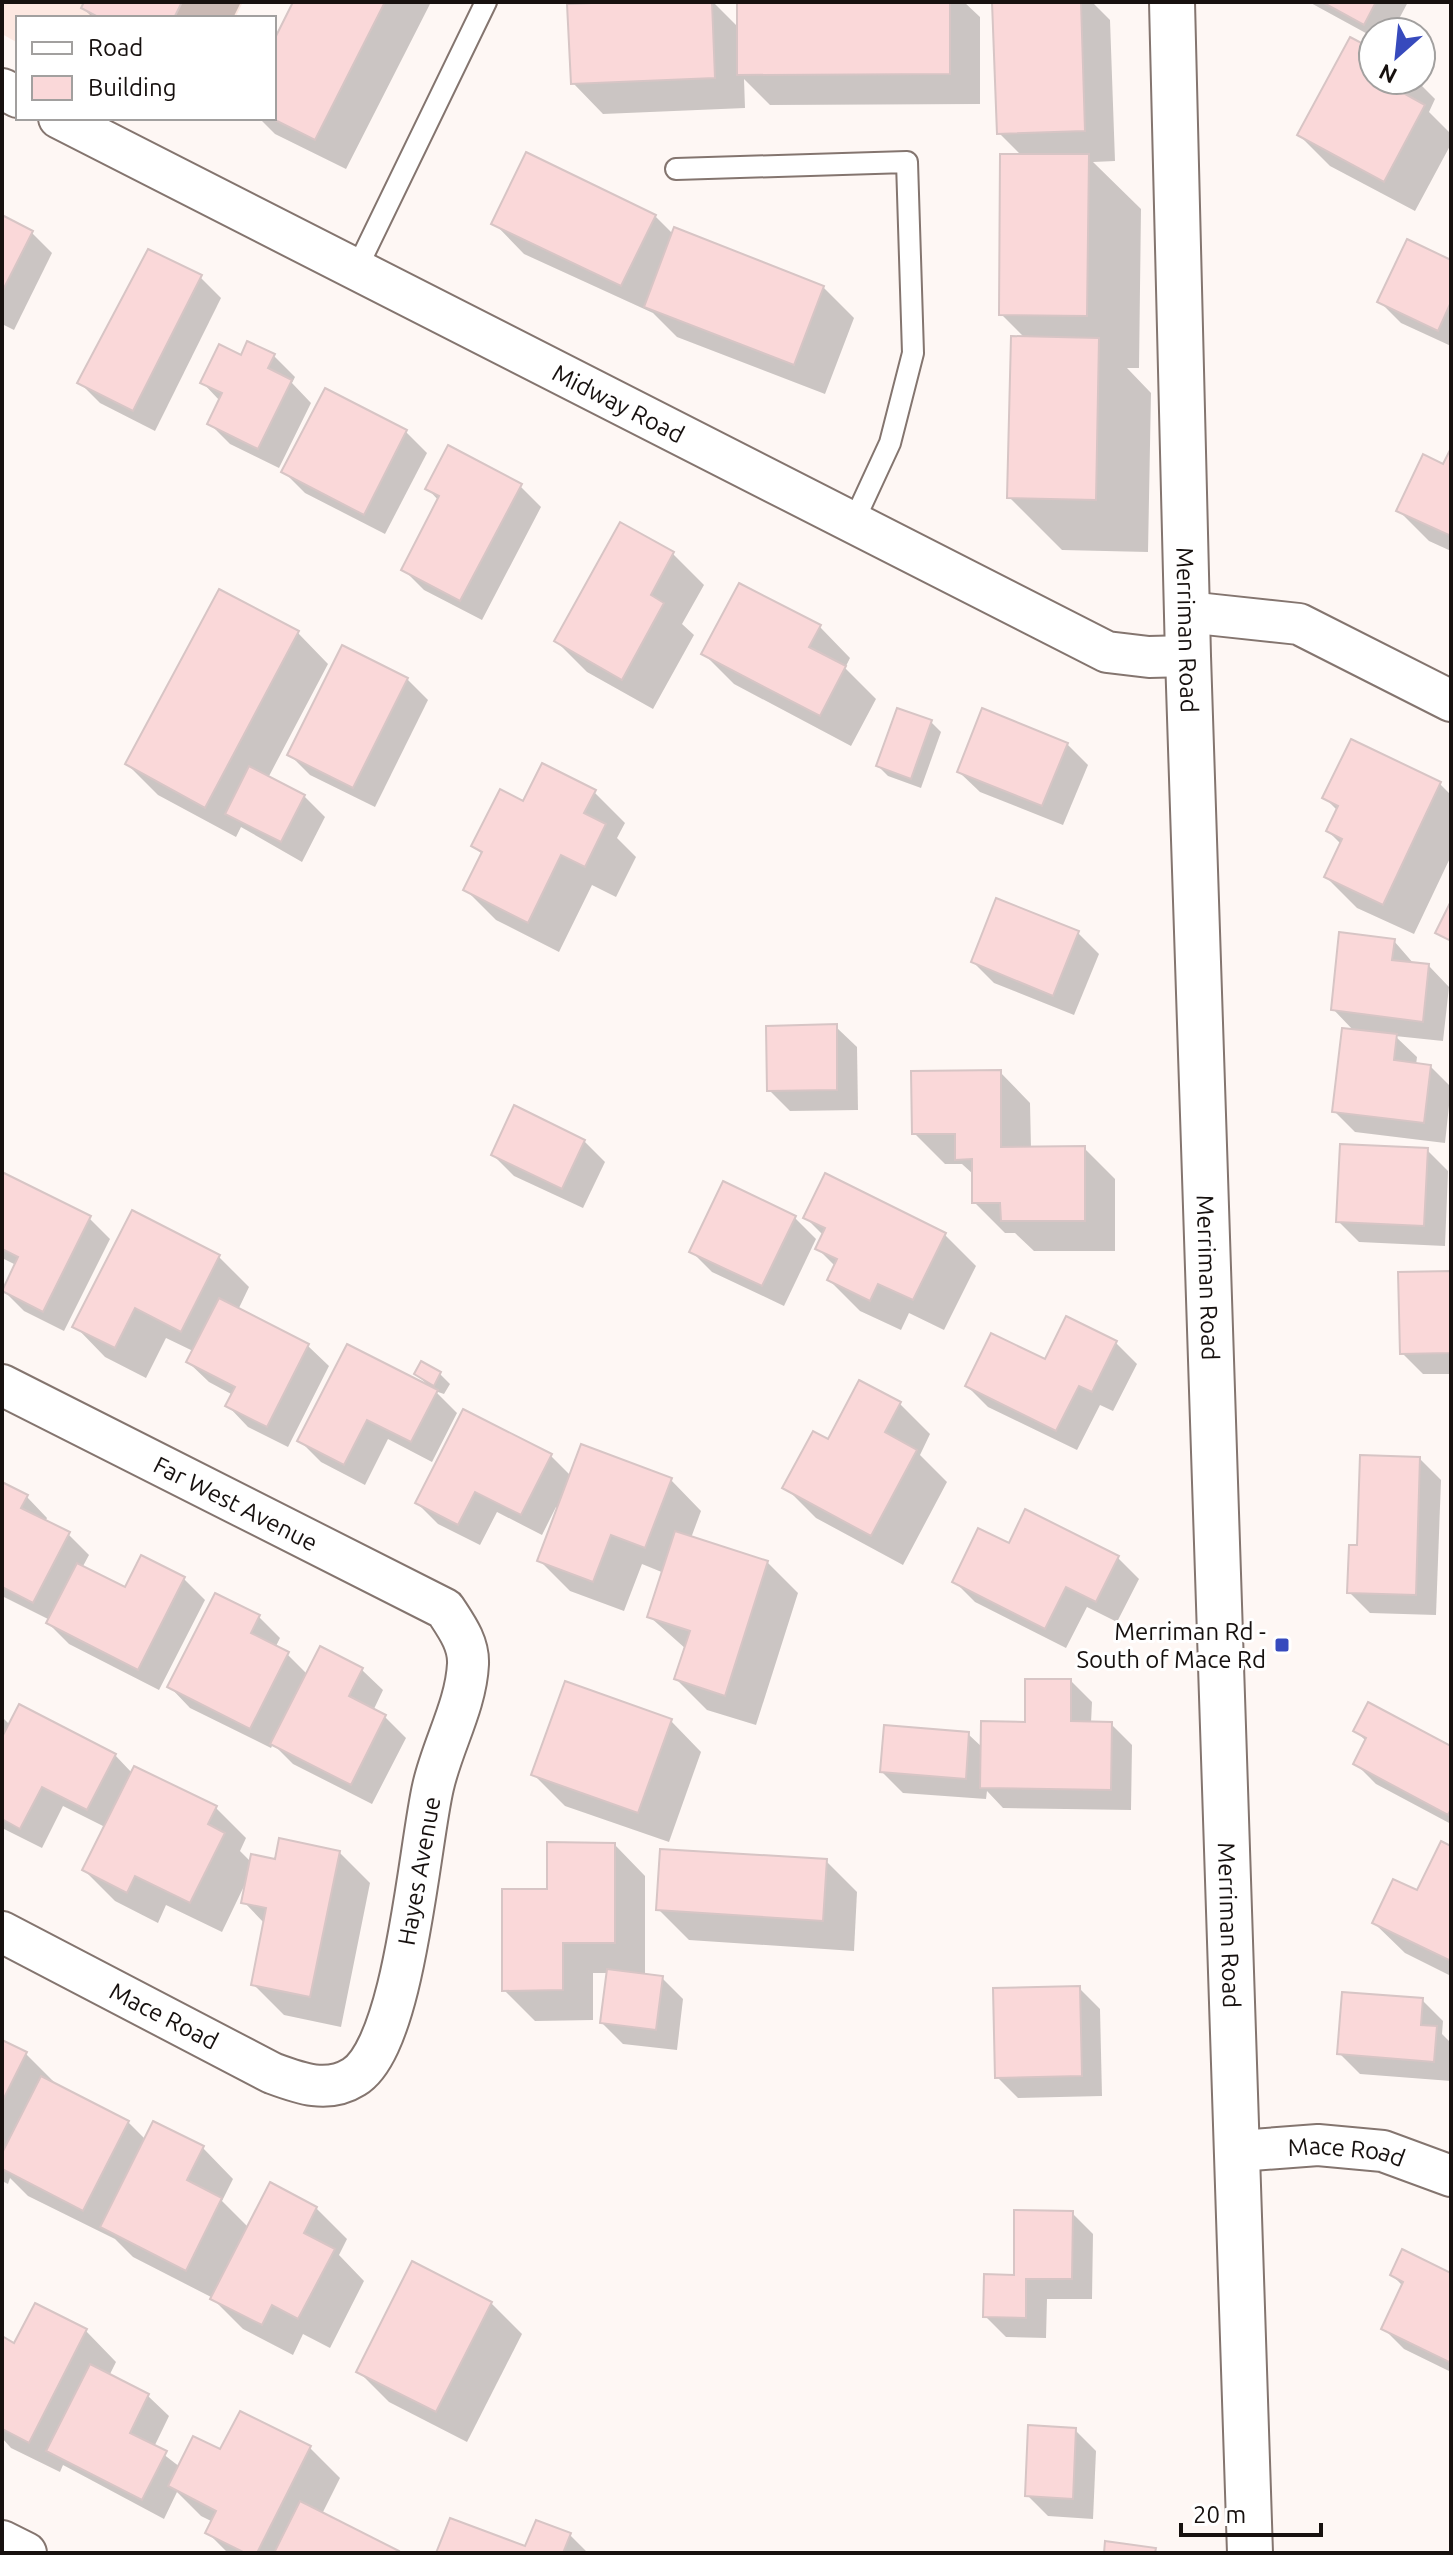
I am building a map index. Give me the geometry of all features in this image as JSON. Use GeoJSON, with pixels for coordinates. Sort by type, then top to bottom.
{"type":"FeatureCollection","features":[{"type":"Feature","properties":{"kind":"street","name":"Merriman Road"},"geometry":{"type":"LineString","coordinates":[[1172,2],[1188,656],[1250,2553]]}},
{"type":"Feature","properties":{"kind":"street","name":"Midway Road"},"geometry":{"type":"LineString","coordinates":[[63,120],[1107,652],[1149,657],[1188,656]]}},
{"type":"Feature","properties":{"kind":"street"},"geometry":{"type":"LineString","coordinates":[[1187,612],[1299,624],[1451,701]]}},
{"type":"Feature","properties":{"kind":"street","name":"Far West Avenue"},"geometry":{"type":"LineString","coordinates":[[2,1385],[421,1596],[445,1609],[461,1633]]}},
{"type":"Feature","properties":{"kind":"street","name":"Hayes Avenue"},"geometry":{"type":"LineString","coordinates":[[329,2087],[355,2077],[372,2057],[391,2009],[406,1949],[433,1786],[466,1682],[468,1660],[461,1633]]}},
{"type":"Feature","properties":{"kind":"street","name":"Mace Road"},"geometry":{"type":"LineString","coordinates":[[2,1932],[272,2073],[301,2084],[329,2087]]}},
{"type":"Feature","properties":{"kind":"street","name":"Mace Road"},"geometry":{"type":"LineString","coordinates":[[1239,2151],[1318,2145],[1383,2151],[1451,2176]]}},
{"type":"Feature","properties":{"kind":"street"},"geometry":{"type":"LineString","coordinates":[[2,2541],[26,2553]]}},
{"type":"Feature","properties":{"kind":"lane"},"geometry":{"type":"LineString","coordinates":[[356,270],[486,2]]}},
{"type":"Feature","properties":{"kind":"lane"},"geometry":{"type":"LineString","coordinates":[[676,169],[907,162],[913,353],[890,443],[853,523]]}},
{"type":"Feature","properties":{"kind":"shaded area"},"geometry":{"type":"Polygon","coordinates":[[[2,2],[243,2],[236,16],[16,16],[16,42],[2,34],[2,2]]]}},
{"type":"Feature","properties":{"kind":"building"},"geometry":{"type":"Polygon","coordinates":[[[84,2],[182,2],[175,16],[96,16],[81,8],[84,2]]]}},
{"type":"Feature","properties":{"kind":"building"},"geometry":{"type":"Polygon","coordinates":[[[293,2],[385,2],[315,140],[275,120],[276,36],[293,2]]]}},
{"type":"Feature","properties":{"kind":"building"},"geometry":{"type":"Polygon","coordinates":[[[712,2],[715,78],[571,84],[567,4],[712,2]]]}},
{"type":"Feature","properties":{"kind":"building"},"geometry":{"type":"Polygon","coordinates":[[[737,2],[950,2],[950,74],[737,75],[737,2]]]}},
{"type":"Feature","properties":{"kind":"building"},"geometry":{"type":"Polygon","coordinates":[[[992,2],[1081,2],[1085,131],[997,134],[992,2]]]}},
{"type":"Feature","properties":{"kind":"building"},"geometry":{"type":"Polygon","coordinates":[[[1322,2],[1376,2],[1369,16],[1357,16],[1357,21],[1322,2]]]}},
{"type":"Feature","properties":{"kind":"building"},"geometry":{"type":"Polygon","coordinates":[[[1350,37],[1357,41],[1357,96],[1409,96],[1425,105],[1384,182],[1297,135],[1350,37]]]}},
{"type":"Feature","properties":{"kind":"building"},"geometry":{"type":"Polygon","coordinates":[[[526,152],[656,215],[621,286],[491,224],[526,152]]]}},
{"type":"Feature","properties":{"kind":"building"},"geometry":{"type":"Polygon","coordinates":[[[1000,154],[1089,154],[1087,316],[999,315],[1000,154]]]}},
{"type":"Feature","properties":{"kind":"building"},"geometry":{"type":"Polygon","coordinates":[[[2,215],[33,231],[2,292],[2,215]]]}},
{"type":"Feature","properties":{"kind":"building"},"geometry":{"type":"Polygon","coordinates":[[[674,227],[824,286],[794,365],[644,307],[674,227]]]}},
{"type":"Feature","properties":{"kind":"building"},"geometry":{"type":"Polygon","coordinates":[[[1407,239],[1451,260],[1451,302],[1438,331],[1377,302],[1407,239]]]}},
{"type":"Feature","properties":{"kind":"building"},"geometry":{"type":"Polygon","coordinates":[[[148,249],[202,275],[133,411],[77,383],[148,249]]]}},
{"type":"Feature","properties":{"kind":"building"},"geometry":{"type":"Polygon","coordinates":[[[1011,336],[1099,338],[1096,500],[1007,498],[1011,336]]]}},
{"type":"Feature","properties":{"kind":"building"},"geometry":{"type":"Polygon","coordinates":[[[247,341],[275,354],[268,368],[292,380],[258,449],[207,424],[222,393],[200,383],[219,344],[241,355],[247,341]]]}},
{"type":"Feature","properties":{"kind":"building"},"geometry":{"type":"Polygon","coordinates":[[[325,388],[407,430],[364,515],[281,472],[325,388]]]}},
{"type":"Feature","properties":{"kind":"building"},"geometry":{"type":"Polygon","coordinates":[[[448,445],[522,484],[460,601],[401,570],[439,496],[425,489],[448,445]]]}},
{"type":"Feature","properties":{"kind":"building"},"geometry":{"type":"Polygon","coordinates":[[[1450,450],[1451,536],[1396,511],[1423,454],[1443,464],[1450,450]]]}},
{"type":"Feature","properties":{"kind":"building"},"geometry":{"type":"Polygon","coordinates":[[[620,522],[674,552],[651,595],[664,603],[622,680],[554,641],[620,522]]]}},
{"type":"Feature","properties":{"kind":"building"},"geometry":{"type":"Polygon","coordinates":[[[739,583],[821,625],[809,647],[846,666],[820,716],[701,654],[739,583]]]}},
{"type":"Feature","properties":{"kind":"building"},"geometry":{"type":"Polygon","coordinates":[[[219,589],[299,631],[205,808],[125,764],[219,589]]]}},
{"type":"Feature","properties":{"kind":"building"},"geometry":{"type":"Polygon","coordinates":[[[342,645],[408,678],[353,788],[287,755],[342,645]]]}},
{"type":"Feature","properties":{"kind":"building"},"geometry":{"type":"Polygon","coordinates":[[[897,708],[932,720],[911,779],[876,766],[897,708]]]}},
{"type":"Feature","properties":{"kind":"building"},"geometry":{"type":"Polygon","coordinates":[[[982,708],[1068,743],[1042,806],[957,772],[982,708]]]}},
{"type":"Feature","properties":{"kind":"building"},"geometry":{"type":"Polygon","coordinates":[[[1351,739],[1441,782],[1383,905],[1324,877],[1342,839],[1326,831],[1338,806],[1322,798],[1351,739]]]}},
{"type":"Feature","properties":{"kind":"building"},"geometry":{"type":"Polygon","coordinates":[[[542,763],[596,790],[584,813],[606,824],[585,867],[561,855],[528,923],[463,890],[482,852],[471,846],[500,789],[523,801],[542,763]]]}},
{"type":"Feature","properties":{"kind":"building"},"geometry":{"type":"Polygon","coordinates":[[[249,766],[305,795],[281,842],[225,814],[249,766]]]}},
{"type":"Feature","properties":{"kind":"building"},"geometry":{"type":"Polygon","coordinates":[[[996,898],[1079,931],[1053,996],[971,962],[996,898]]]}},
{"type":"Feature","properties":{"kind":"building"},"geometry":{"type":"Polygon","coordinates":[[[1451,901],[1451,941],[1435,933],[1451,901]]]}},
{"type":"Feature","properties":{"kind":"building"},"geometry":{"type":"Polygon","coordinates":[[[1339,932],[1395,939],[1392,960],[1429,964],[1423,1022],[1331,1010],[1339,932]]]}},
{"type":"Feature","properties":{"kind":"building"},"geometry":{"type":"Polygon","coordinates":[[[837,1024],[837,1090],[767,1091],[766,1026],[837,1024]]]}},
{"type":"Feature","properties":{"kind":"building"},"geometry":{"type":"Polygon","coordinates":[[[1342,1028],[1397,1034],[1394,1060],[1431,1065],[1424,1123],[1332,1112],[1342,1028]]]}},
{"type":"Feature","properties":{"kind":"building"},"geometry":{"type":"Polygon","coordinates":[[[1001,1070],[1001,1147],[1085,1146],[1085,1221],[1001,1221],[1000,1203],[972,1203],[972,1159],[955,1160],[955,1134],[912,1134],[911,1071],[1001,1070]]]}},
{"type":"Feature","properties":{"kind":"building"},"geometry":{"type":"Polygon","coordinates":[[[514,1105],[585,1140],[562,1189],[491,1155],[514,1105]]]}},
{"type":"Feature","properties":{"kind":"building"},"geometry":{"type":"Polygon","coordinates":[[[1340,1144],[1428,1148],[1424,1226],[1336,1222],[1340,1144]]]}},
{"type":"Feature","properties":{"kind":"building"},"geometry":{"type":"Polygon","coordinates":[[[2,1172],[91,1216],[43,1312],[2,1291],[18,1257],[2,1249],[2,1172]]]}},
{"type":"Feature","properties":{"kind":"building"},"geometry":{"type":"Polygon","coordinates":[[[825,1173],[946,1233],[913,1300],[878,1284],[870,1301],[827,1280],[837,1259],[815,1249],[825,1228],[803,1218],[825,1173]]]}},
{"type":"Feature","properties":{"kind":"building"},"geometry":{"type":"Polygon","coordinates":[[[723,1181],[796,1216],[762,1286],[689,1252],[723,1181]]]}},
{"type":"Feature","properties":{"kind":"building"},"geometry":{"type":"Polygon","coordinates":[[[132,1210],[220,1255],[181,1332],[135,1308],[115,1348],[72,1327],[132,1210]]]}},
{"type":"Feature","properties":{"kind":"building"},"geometry":{"type":"Polygon","coordinates":[[[1451,1271],[1451,1353],[1400,1354],[1398,1272],[1451,1271]]]}},
{"type":"Feature","properties":{"kind":"building"},"geometry":{"type":"Polygon","coordinates":[[[219,1298],[309,1344],[267,1427],[225,1406],[235,1387],[186,1362],[219,1298]]]}},
{"type":"Feature","properties":{"kind":"building"},"geometry":{"type":"Polygon","coordinates":[[[1066,1316],[1117,1341],[1092,1392],[1079,1386],[1056,1431],[965,1386],[991,1333],[1045,1359],[1066,1316]]]}},
{"type":"Feature","properties":{"kind":"building"},"geometry":{"type":"Polygon","coordinates":[[[347,1344],[438,1390],[411,1442],[367,1420],[344,1465],[297,1441],[347,1344]]]}},
{"type":"Feature","properties":{"kind":"building"},"geometry":{"type":"Polygon","coordinates":[[[421,1361],[441,1372],[434,1386],[414,1374],[421,1361]]]}},
{"type":"Feature","properties":{"kind":"building"},"geometry":{"type":"Polygon","coordinates":[[[859,1380],[901,1402],[885,1432],[917,1450],[871,1536],[782,1488],[813,1431],[828,1439],[859,1380]]]}},
{"type":"Feature","properties":{"kind":"building"},"geometry":{"type":"Polygon","coordinates":[[[463,1409],[552,1454],[521,1515],[475,1492],[458,1525],[415,1503],[463,1409]]]}},
{"type":"Feature","properties":{"kind":"building"},"geometry":{"type":"Polygon","coordinates":[[[581,1444],[672,1478],[645,1548],[611,1535],[593,1582],[537,1561],[581,1444]]]}},
{"type":"Feature","properties":{"kind":"building"},"geometry":{"type":"Polygon","coordinates":[[[1360,1455],[1420,1457],[1416,1595],[1347,1593],[1349,1545],[1357,1545],[1360,1455]]]}},
{"type":"Feature","properties":{"kind":"building"},"geometry":{"type":"Polygon","coordinates":[[[2,1482],[28,1495],[21,1508],[70,1532],[33,1603],[2,1587],[2,1482]]]}},
{"type":"Feature","properties":{"kind":"building"},"geometry":{"type":"Polygon","coordinates":[[[1025,1509],[1119,1556],[1096,1602],[1066,1587],[1045,1629],[952,1582],[978,1528],[1009,1543],[1025,1509]]]}},
{"type":"Feature","properties":{"kind":"building"},"geometry":{"type":"Polygon","coordinates":[[[675,1531],[768,1561],[725,1696],[674,1679],[690,1631],[647,1617],[675,1531]]]}},
{"type":"Feature","properties":{"kind":"building"},"geometry":{"type":"Polygon","coordinates":[[[141,1555],[185,1577],[138,1670],[46,1623],[77,1563],[125,1587],[141,1555]]]}},
{"type":"Feature","properties":{"kind":"building"},"geometry":{"type":"Polygon","coordinates":[[[215,1593],[260,1615],[251,1633],[289,1652],[250,1729],[167,1687],[215,1593]]]}},
{"type":"Feature","properties":{"kind":"building"},"geometry":{"type":"Polygon","coordinates":[[[320,1646],[363,1668],[349,1696],[386,1715],[351,1785],[270,1744],[320,1646]]]}},
{"type":"Feature","properties":{"kind":"building"},"geometry":{"type":"Polygon","coordinates":[[[1025,1679],[1071,1679],[1071,1721],[1112,1722],[1111,1790],[980,1788],[981,1721],[1025,1722],[1025,1679]]]}},
{"type":"Feature","properties":{"kind":"building"},"geometry":{"type":"Polygon","coordinates":[[[565,1681],[672,1719],[638,1813],[531,1775],[565,1681]]]}},
{"type":"Feature","properties":{"kind":"building"},"geometry":{"type":"Polygon","coordinates":[[[1368,1702],[1451,1746],[1451,1809],[1448,1815],[1353,1764],[1366,1738],[1353,1731],[1368,1702]]]}},
{"type":"Feature","properties":{"kind":"building"},"geometry":{"type":"Polygon","coordinates":[[[19,1704],[116,1754],[87,1810],[42,1787],[20,1829],[2,1819],[2,1737],[19,1704]]]}},
{"type":"Feature","properties":{"kind":"building"},"geometry":{"type":"Polygon","coordinates":[[[884,1725],[969,1732],[966,1779],[880,1772],[884,1725]]]}},
{"type":"Feature","properties":{"kind":"building"},"geometry":{"type":"Polygon","coordinates":[[[134,1766],[217,1806],[208,1824],[225,1833],[190,1903],[135,1876],[127,1893],[82,1870],[134,1766]]]}},
{"type":"Feature","properties":{"kind":"building"},"geometry":{"type":"Polygon","coordinates":[[[279,1838],[340,1851],[310,1997],[251,1985],[266,1908],[241,1903],[251,1854],[275,1859],[279,1838]]]}},
{"type":"Feature","properties":{"kind":"building"},"geometry":{"type":"Polygon","coordinates":[[[1441,1841],[1451,1846],[1451,1961],[1372,1923],[1393,1879],[1417,1890],[1441,1841]]]}},
{"type":"Feature","properties":{"kind":"building"},"geometry":{"type":"Polygon","coordinates":[[[547,1842],[615,1843],[615,1943],[563,1943],[563,1990],[502,1991],[502,1889],[547,1889],[547,1842]]]}},
{"type":"Feature","properties":{"kind":"building"},"geometry":{"type":"Polygon","coordinates":[[[660,1849],[827,1859],[823,1921],[656,1910],[660,1849]]]}},
{"type":"Feature","properties":{"kind":"building"},"geometry":{"type":"Polygon","coordinates":[[[607,1969],[663,1976],[656,2030],[600,2023],[607,1969]]]}},
{"type":"Feature","properties":{"kind":"building"},"geometry":{"type":"Polygon","coordinates":[[[1080,1986],[1082,2076],[995,2078],[993,1988],[1080,1986]]]}},
{"type":"Feature","properties":{"kind":"building"},"geometry":{"type":"Polygon","coordinates":[[[1342,1992],[1423,1998],[1421,2025],[1437,2026],[1434,2062],[1337,2054],[1342,1992]]]}},
{"type":"Feature","properties":{"kind":"building"},"geometry":{"type":"Polygon","coordinates":[[[2,2040],[27,2052],[2,2102],[2,2040]]]}},
{"type":"Feature","properties":{"kind":"building"},"geometry":{"type":"Polygon","coordinates":[[[41,2076],[129,2121],[83,2211],[2,2169],[2,2153],[41,2076]]]}},
{"type":"Feature","properties":{"kind":"building"},"geometry":{"type":"Polygon","coordinates":[[[153,2121],[204,2146],[187,2180],[222,2198],[186,2271],[100,2227],[153,2121]]]}},
{"type":"Feature","properties":{"kind":"building"},"geometry":{"type":"Polygon","coordinates":[[[270,2182],[317,2207],[304,2233],[335,2249],[298,2319],[272,2305],[262,2325],[210,2299],[270,2182]]]}},
{"type":"Feature","properties":{"kind":"building"},"geometry":{"type":"Polygon","coordinates":[[[1014,2210],[1073,2211],[1072,2279],[1026,2279],[1026,2318],[983,2317],[984,2274],[1014,2275],[1014,2210]]]}},
{"type":"Feature","properties":{"kind":"building"},"geometry":{"type":"Polygon","coordinates":[[[1402,2249],[1451,2273],[1451,2363],[1381,2329],[1403,2282],[1390,2275],[1402,2249]]]}},
{"type":"Feature","properties":{"kind":"building"},"geometry":{"type":"Polygon","coordinates":[[[412,2261],[492,2302],[436,2412],[356,2372],[412,2261]]]}},
{"type":"Feature","properties":{"kind":"building"},"geometry":{"type":"Polygon","coordinates":[[[35,2303],[87,2329],[29,2443],[2,2429],[2,2336],[14,2343],[35,2303]]]}},
{"type":"Feature","properties":{"kind":"building"},"geometry":{"type":"Polygon","coordinates":[[[90,2364],[149,2394],[130,2433],[167,2451],[142,2500],[46,2451],[90,2364]]]}},
{"type":"Feature","properties":{"kind":"building"},"geometry":{"type":"Polygon","coordinates":[[[240,2411],[311,2446],[257,2553],[245,2553],[205,2533],[216,2511],[168,2486],[193,2436],[220,2449],[240,2411]]]}},
{"type":"Feature","properties":{"kind":"building"},"geometry":{"type":"Polygon","coordinates":[[[1028,2425],[1076,2428],[1073,2499],[1025,2496],[1028,2425]]]}},
{"type":"Feature","properties":{"kind":"building"},"geometry":{"type":"Polygon","coordinates":[[[300,2501],[399,2551],[398,2553],[274,2553],[300,2501]]]}},
{"type":"Feature","properties":{"kind":"building"},"geometry":{"type":"Polygon","coordinates":[[[450,2518],[525,2546],[536,2520],[571,2533],[563,2553],[436,2553],[450,2518]]]}},
{"type":"Feature","properties":{"kind":"building"},"geometry":{"type":"Polygon","coordinates":[[[1105,2541],[1156,2548],[1155,2553],[1104,2553],[1105,2541]]]}},
{"type":"Feature","properties":{"kind":"place","name":"Merriman Rd - South of Mace Rd"},"geometry":{"type":"Point","coordinates":[1282,1645]}}]}
